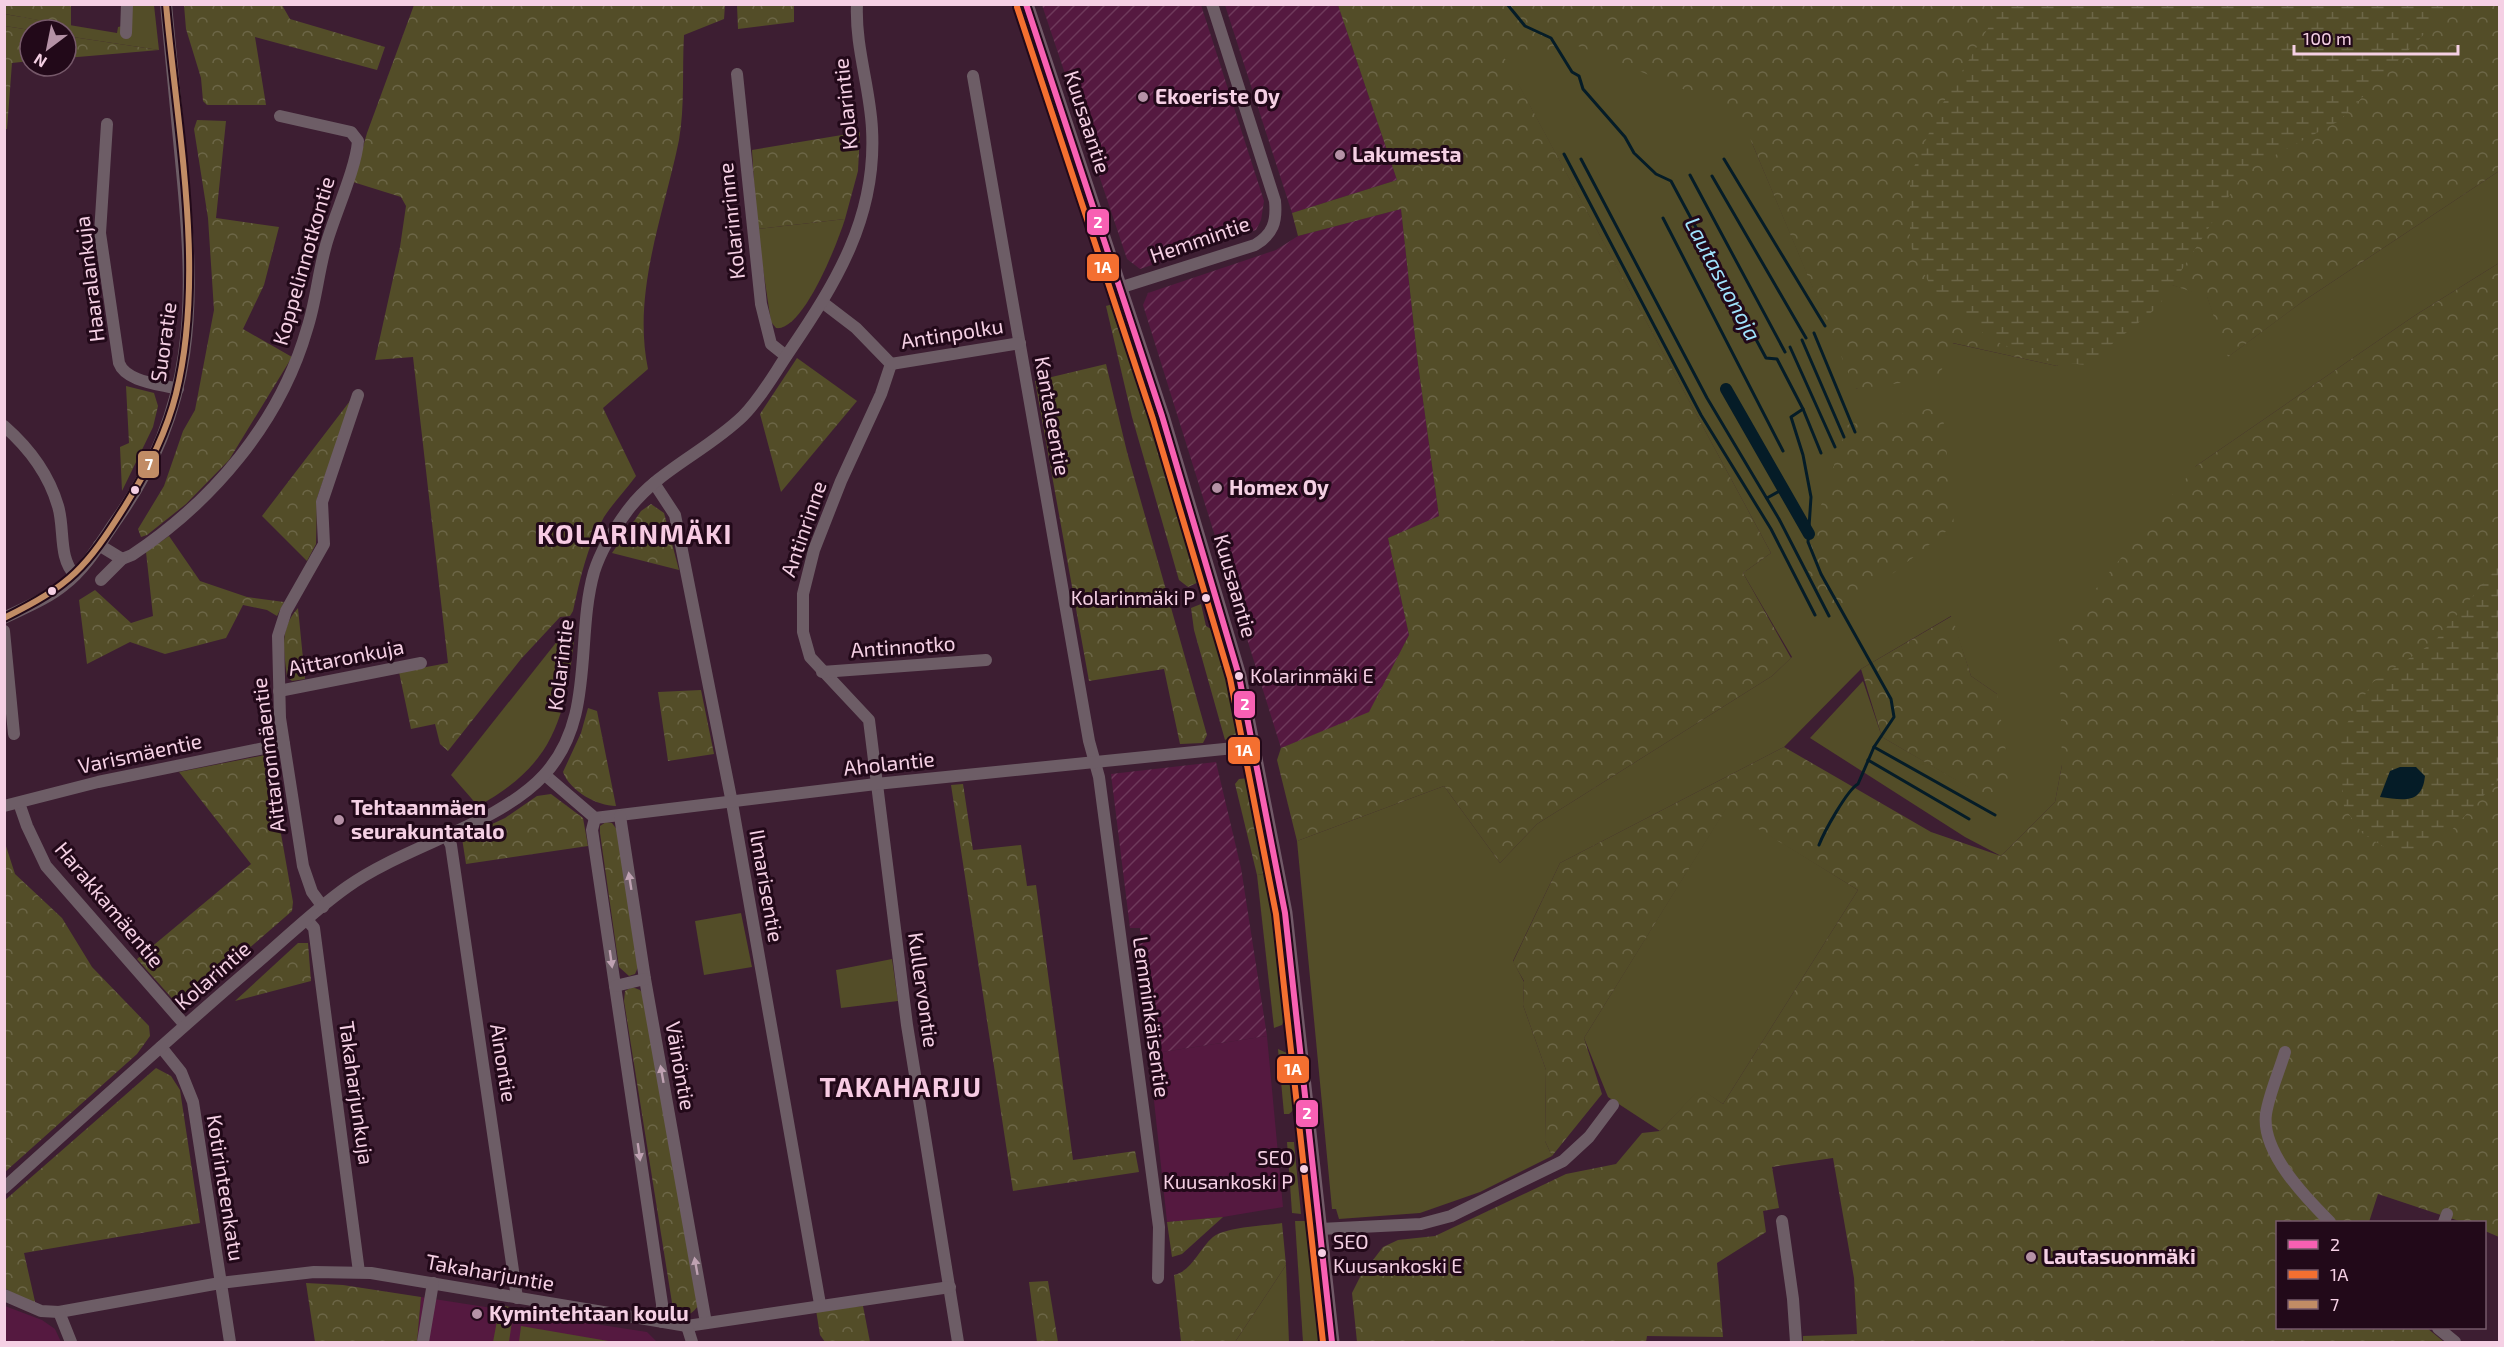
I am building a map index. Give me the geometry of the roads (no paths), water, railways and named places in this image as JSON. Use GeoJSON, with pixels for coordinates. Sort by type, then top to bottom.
{"type":"FeatureCollection","features":[{"type":"Feature","properties":{"kind":"main road","name":"Kuusaantie"},"geometry":{"type":"LineString","coordinates":[[1026,4],[1119,288],[1217,598],[1239,676],[1285,914],[1332,1342]]}},
{"type":"Feature","properties":{"kind":"street"},"geometry":{"type":"LineString","coordinates":[[126,33],[127,4]]}},
{"type":"Feature","properties":{"kind":"street","name":"Suoratie"},"geometry":{"type":"LineString","coordinates":[[4,618],[52,594],[75,575],[99,544],[126,508],[145,474],[164,432],[178,389],[190,321],[190,275],[166,4]]}},
{"type":"Feature","properties":{"kind":"street","name":"Kolarintie"},"geometry":{"type":"LineString","coordinates":[[4,1188],[185,1025],[323,907],[368,873],[496,810],[528,790],[545,775],[574,721],[581,688],[589,597],[594,572],[618,524],[654,483],[740,419],[822,302],[851,249],[870,177],[872,129],[858,33],[857,4]]}},
{"type":"Feature","properties":{"kind":"street","name":"Hemmintie"},"geometry":{"type":"LineString","coordinates":[[1119,288],[1255,245],[1264,240],[1275,224],[1275,201],[1212,4]]}},
{"type":"Feature","properties":{"kind":"street","name":"Kolarinrinne"},"geometry":{"type":"LineString","coordinates":[[737,74],[760,304],[771,344],[786,356]]}},
{"type":"Feature","properties":{"kind":"street","name":"Kanteleentie"},"geometry":{"type":"LineString","coordinates":[[973,76],[1095,762]]}},
{"type":"Feature","properties":{"kind":"street","name":"Koppelinnotkontie"},"geometry":{"type":"LineString","coordinates":[[122,559],[147,545],[236,464],[280,393],[302,347],[325,246],[358,141],[351,132],[280,116]]}},
{"type":"Feature","properties":{"kind":"street","name":"Haaralankuja"},"geometry":{"type":"LineString","coordinates":[[107,124],[100,233],[119,363],[123,371],[131,376],[178,389]]}},
{"type":"Feature","properties":{"kind":"street"},"geometry":{"type":"LineString","coordinates":[[822,302],[856,328],[891,364]]}},
{"type":"Feature","properties":{"kind":"street","name":"Antinpolku"},"geometry":{"type":"LineString","coordinates":[[891,364],[1020,343]]}},
{"type":"Feature","properties":{"kind":"street","name":"Antinrinne"},"geometry":{"type":"LineString","coordinates":[[876,784],[869,720],[810,657],[803,632],[803,594],[807,573],[841,481],[881,394],[891,364]]}},
{"type":"Feature","properties":{"kind":"street","name":"Aittaronmäentie"},"geometry":{"type":"LineString","coordinates":[[323,907],[312,892],[303,866],[284,744],[279,691],[280,627],[290,601],[324,544],[322,502],[358,395]]}},
{"type":"Feature","properties":{"kind":"street"},"geometry":{"type":"LineString","coordinates":[[4,426],[37,462],[51,486],[63,525],[65,561],[75,575]]}},
{"type":"Feature","properties":{"kind":"street","name":"Ilmarisentie"},"geometry":{"type":"LineString","coordinates":[[654,483],[675,515],[732,803],[820,1304]]}},
{"type":"Feature","properties":{"kind":"street"},"geometry":{"type":"LineString","coordinates":[[99,544],[122,559],[101,580]]}},
{"type":"Feature","properties":{"kind":"street"},"geometry":{"type":"LineString","coordinates":[[4,631],[15,734]]}},
{"type":"Feature","properties":{"kind":"street","name":"Antinnotko"},"geometry":{"type":"LineString","coordinates":[[822,672],[986,660]]}},
{"type":"Feature","properties":{"kind":"street","name":"Aittaronkuja"},"geometry":{"type":"LineString","coordinates":[[279,691],[421,663]]}},
{"type":"Feature","properties":{"kind":"street","name":"Varismäentie"},"geometry":{"type":"LineString","coordinates":[[4,806],[98,782],[284,744]]}},
{"type":"Feature","properties":{"kind":"street","name":"Aholantie"},"geometry":{"type":"LineString","coordinates":[[595,818],[876,784],[1254,746]]}},
{"type":"Feature","properties":{"kind":"street","name":"Lemminkäisentie"},"geometry":{"type":"LineString","coordinates":[[1095,762],[1101,789],[1159,1227],[1158,1278]]}},
{"type":"Feature","properties":{"kind":"street"},"geometry":{"type":"LineString","coordinates":[[545,775],[595,818],[592,830],[660,1292],[662,1322]]}},
{"type":"Feature","properties":{"kind":"street","name":"Kullervontie"},"geometry":{"type":"LineString","coordinates":[[876,784],[907,1025],[958,1342]]}},
{"type":"Feature","properties":{"kind":"street","name":"Harakkamäentie"},"geometry":{"type":"LineString","coordinates":[[19,802],[27,826],[46,866],[185,1025]]}},
{"type":"Feature","properties":{"kind":"street","name":"Väinöntie"},"geometry":{"type":"LineString","coordinates":[[620,816],[645,980],[706,1323]]}},
{"type":"Feature","properties":{"kind":"street","name":"Ainontie"},"geometry":{"type":"LineString","coordinates":[[446,835],[454,868],[517,1298]]}},
{"type":"Feature","properties":{"kind":"street","name":"Takaharjunkuja"},"geometry":{"type":"LineString","coordinates":[[308,920],[314,928],[359,1272]]}},
{"type":"Feature","properties":{"kind":"street"},"geometry":{"type":"LineString","coordinates":[[615,986],[645,980]]}},
{"type":"Feature","properties":{"kind":"street","name":"Kotirinteenkatu"},"geometry":{"type":"LineString","coordinates":[[161,1047],[181,1072],[193,1102],[230,1342]]}},
{"type":"Feature","properties":{"kind":"street"},"geometry":{"type":"LineString","coordinates":[[2285,1052],[2266,1114],[2266,1136],[2292,1180],[2329,1221]]}},
{"type":"Feature","properties":{"kind":"street"},"geometry":{"type":"LineString","coordinates":[[1320,1229],[1421,1224],[1451,1216],[1563,1161],[1589,1137],[1613,1105]]}},
{"type":"Feature","properties":{"kind":"street"},"geometry":{"type":"LineString","coordinates":[[1782,1221],[1793,1299],[1796,1342]]}},
{"type":"Feature","properties":{"kind":"street","name":"Takaharjuntie"},"geometry":{"type":"LineString","coordinates":[[4,1295],[31,1308],[59,1312],[220,1283],[314,1272],[359,1272],[687,1326],[820,1304],[950,1287]]}},
{"type":"Feature","properties":{"kind":"street"},"geometry":{"type":"LineString","coordinates":[[423,1342],[433,1283]]}},
{"type":"Feature","properties":{"kind":"street"},"geometry":{"type":"LineString","coordinates":[[59,1312],[71,1342]]}},
{"type":"Feature","properties":{"kind":"street"},"geometry":{"type":"LineString","coordinates":[[687,1326],[692,1342]]}},
{"type":"Feature","properties":{"kind":"street"},"geometry":{"type":"LineString","coordinates":[[2439,1329],[2456,1342]]}},
{"type":"Feature","properties":{"kind":"water"},"geometry":{"type":"Polygon","coordinates":[[[2400,767],[2416,767],[2425,776],[2420,792],[2416,796],[2404,799],[2380,797],[2390,771],[2400,767]]]}},
{"type":"Feature","properties":{"kind":"waterway","name":"Lautasuonoja"},"geometry":{"type":"LineString","coordinates":[[1507,4],[1525,26],[1551,38],[1572,72],[1579,76],[1583,89],[1625,137],[1634,153],[1656,174],[1671,181],[1766,358],[1777,359],[1803,409],[1791,417],[1803,455],[1811,497],[1808,542],[1821,574],[1891,699],[1894,717],[1874,747],[1858,784],[1842,803],[1819,845]]}},
{"type":"Feature","properties":{"kind":"waterway"},"geometry":{"type":"LineString","coordinates":[[1564,154],[1701,415],[1771,529],[1815,615]]}},
{"type":"Feature","properties":{"kind":"waterway"},"geometry":{"type":"LineString","coordinates":[[1581,159],[1707,398],[1779,519],[1829,616]]}},
{"type":"Feature","properties":{"kind":"waterway"},"geometry":{"type":"LineString","coordinates":[[1724,159],[1825,326]]}},
{"type":"Feature","properties":{"kind":"waterway"},"geometry":{"type":"LineString","coordinates":[[1690,175],[1785,352]]}},
{"type":"Feature","properties":{"kind":"waterway"},"geometry":{"type":"LineString","coordinates":[[1712,176],[1806,338]]}},
{"type":"Feature","properties":{"kind":"waterway"},"geometry":{"type":"LineString","coordinates":[[1663,218],[1783,451]]}},
{"type":"Feature","properties":{"kind":"waterway"},"geometry":{"type":"LineString","coordinates":[[1814,333],[1855,432]]}},
{"type":"Feature","properties":{"kind":"waterway"},"geometry":{"type":"LineString","coordinates":[[1802,340],[1844,437]]}},
{"type":"Feature","properties":{"kind":"waterway"},"geometry":{"type":"LineString","coordinates":[[1790,347],[1835,447]]}},
{"type":"Feature","properties":{"kind":"waterway"},"geometry":{"type":"LineString","coordinates":[[1726,389],[1809,534]]}},
{"type":"Feature","properties":{"kind":"waterway"},"geometry":{"type":"LineString","coordinates":[[1803,409],[1821,453]]}},
{"type":"Feature","properties":{"kind":"waterway"},"geometry":{"type":"LineString","coordinates":[[1767,498],[1783,489]]}},
{"type":"Feature","properties":{"kind":"waterway"},"geometry":{"type":"LineString","coordinates":[[1874,747],[1995,815]]}},
{"type":"Feature","properties":{"kind":"waterway"},"geometry":{"type":"LineString","coordinates":[[1868,760],[1969,819]]}},
{"type":"Feature","properties":{"kind":"place","name":"Ekoeriste Oy"},"geometry":{"type":"Point","coordinates":[1143,97]}},
{"type":"Feature","properties":{"kind":"place","name":"Lakumesta"},"geometry":{"type":"Point","coordinates":[1340,155]}},
{"type":"Feature","properties":{"kind":"place","name":"Homex Oy"},"geometry":{"type":"Point","coordinates":[1217,488]}},
{"type":"Feature","properties":{"kind":"place","name":"Kolarinmäki P"},"geometry":{"type":"Point","coordinates":[1206,598]}},
{"type":"Feature","properties":{"kind":"place","name":"Kolarinmäki E"},"geometry":{"type":"Point","coordinates":[1239,676]}},
{"type":"Feature","properties":{"kind":"place","name":"Tehtaanmäen seurakuntatalo"},"geometry":{"type":"Point","coordinates":[339,820]}},
{"type":"Feature","properties":{"kind":"place","name":"SEO Kuusankoski P"},"geometry":{"type":"Point","coordinates":[1304,1169]}},
{"type":"Feature","properties":{"kind":"place","name":"SEO Kuusankoski E"},"geometry":{"type":"Point","coordinates":[1322,1253]}},
{"type":"Feature","properties":{"kind":"place","name":"Lautasuonmäki"},"geometry":{"type":"Point","coordinates":[2031,1257]}},
{"type":"Feature","properties":{"kind":"place","name":"Kymintehtaan koulu"},"geometry":{"type":"Point","coordinates":[477,1314]}},
{"type":"Feature","properties":{"kind":"district","name":"KOLARINMÄKI"},"geometry":{"type":"Point","coordinates":[635,535]}},
{"type":"Feature","properties":{"kind":"district","name":"TAKAHARJU"},"geometry":{"type":"Point","coordinates":[901,1088]}}]}
